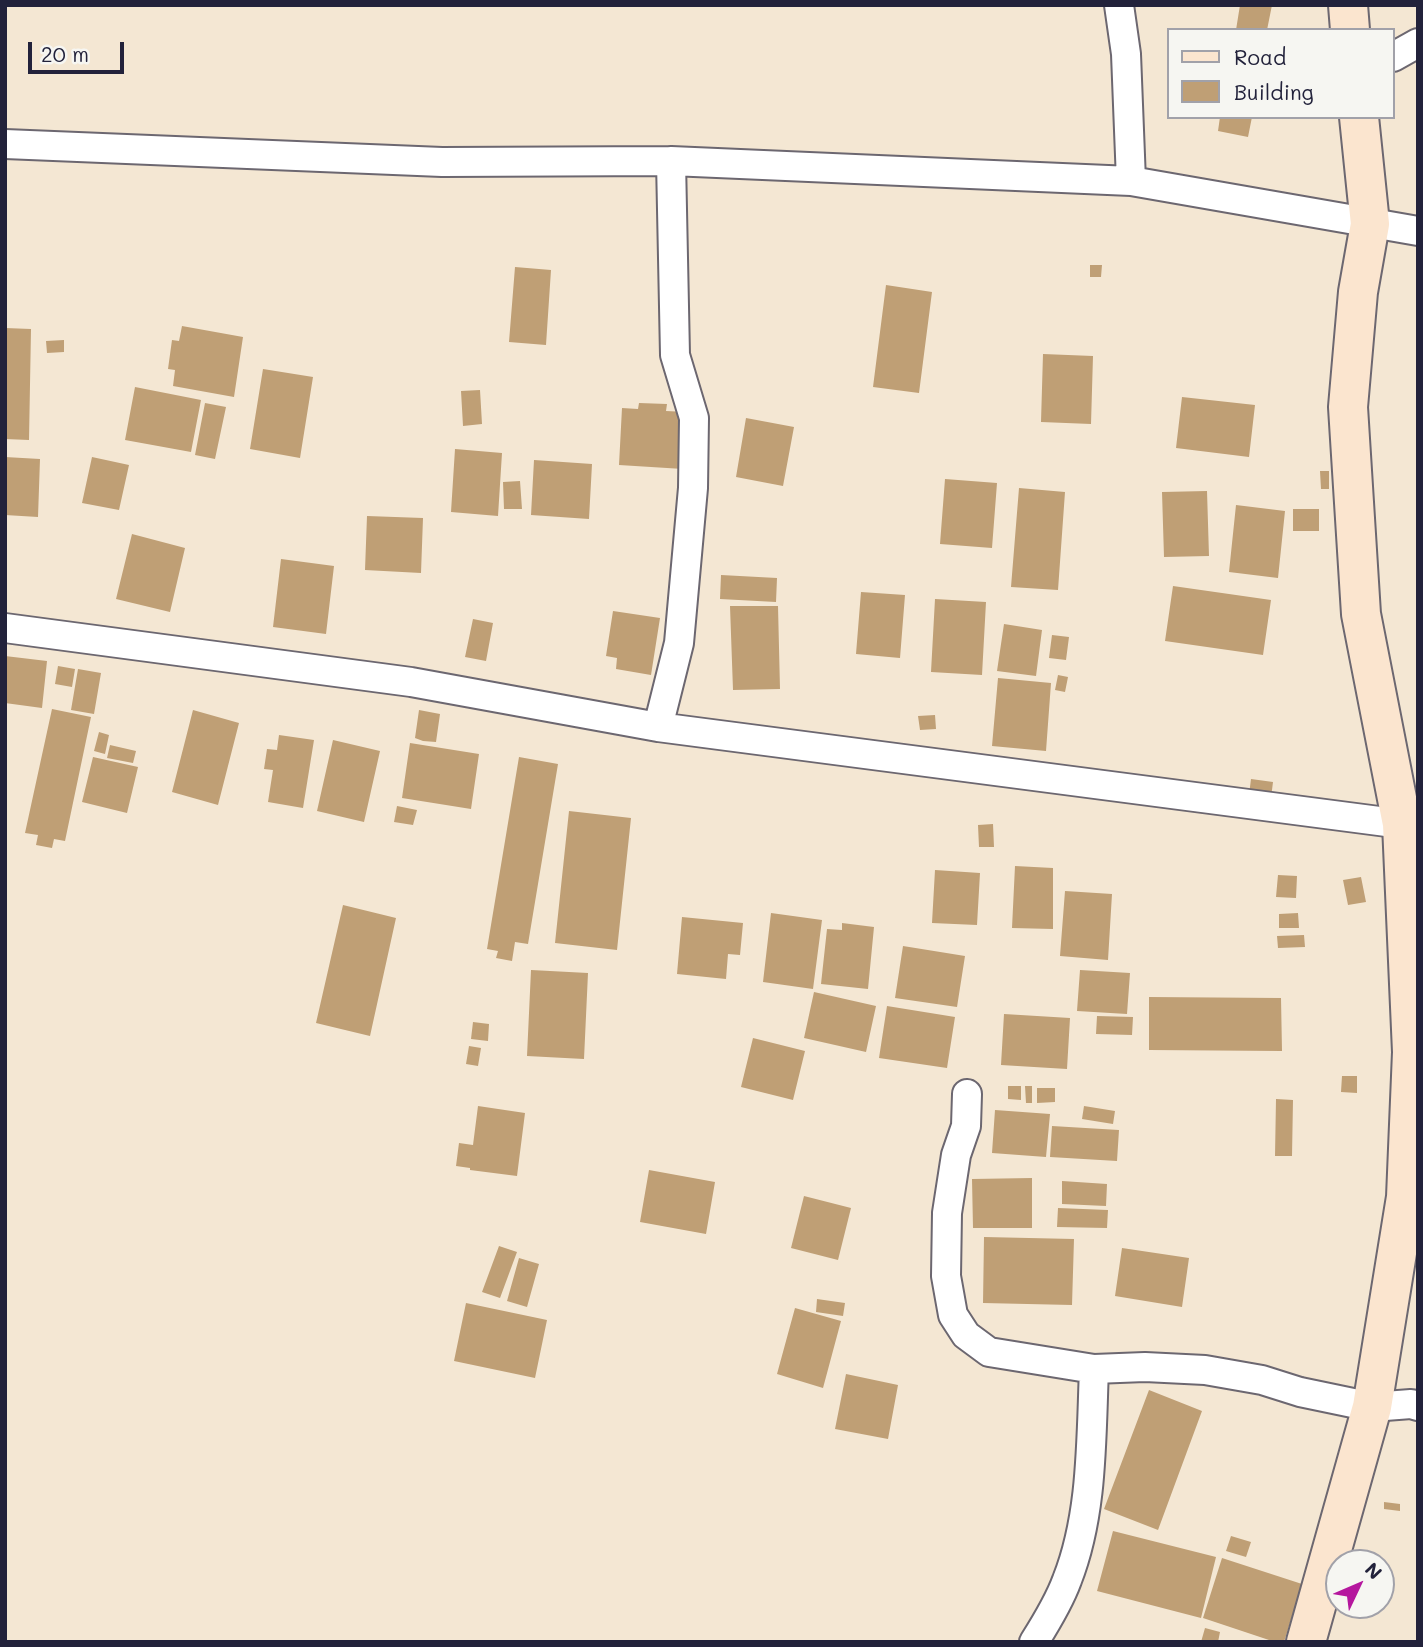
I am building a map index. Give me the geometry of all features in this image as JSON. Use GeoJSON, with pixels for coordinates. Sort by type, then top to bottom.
{"type":"FeatureCollection","features":[{"type":"Feature","properties":{"kind":"main road"},"geometry":{"type":"LineString","coordinates":[[1348,5],[1350,28]]}},
{"type":"Feature","properties":{"kind":"main road"},"geometry":{"type":"LineString","coordinates":[[1306,1642],[1372,1407],[1406,1197],[1412,1052],[1402,824],[1361,614],[1348,407],[1359,292],[1370,224],[1359,119]]}},
{"type":"Feature","properties":{"kind":"street"},"geometry":{"type":"LineString","coordinates":[[1119,5],[1126,54],[1131,181]]}},
{"type":"Feature","properties":{"kind":"street"},"geometry":{"type":"LineString","coordinates":[[1395,56],[1418,43]]}},
{"type":"Feature","properties":{"kind":"street"},"geometry":{"type":"LineString","coordinates":[[5,144],[442,162],[671,161],[1131,181],[1418,231]]}},
{"type":"Feature","properties":{"kind":"street"},"geometry":{"type":"LineString","coordinates":[[658,727],[679,643],[693,488],[694,418],[675,355],[671,161]]}},
{"type":"Feature","properties":{"kind":"street"},"geometry":{"type":"LineString","coordinates":[[5,628],[411,682],[658,727],[1402,824]]}},
{"type":"Feature","properties":{"kind":"street"},"geometry":{"type":"LineString","coordinates":[[967,1094],[966,1126],[956,1155],[947,1213],[946,1276],[953,1315],[966,1335],[989,1352],[1094,1369],[1145,1367],[1206,1370],[1262,1380],[1300,1392],[1372,1407],[1410,1404],[1418,1406]]}},
{"type":"Feature","properties":{"kind":"street"},"geometry":{"type":"LineString","coordinates":[[1034,1642],[1067,1581],[1082,1528],[1089,1464],[1094,1369]]}},
{"type":"Feature","properties":{"kind":"building"},"geometry":{"type":"Polygon","coordinates":[[[1240,5],[1272,5],[1267,28],[1236,28],[1240,5]]]}},
{"type":"Feature","properties":{"kind":"building"},"geometry":{"type":"Polygon","coordinates":[[[1220,119],[1252,119],[1248,137],[1218,131],[1220,119]]]}},
{"type":"Feature","properties":{"kind":"building"},"geometry":{"type":"Polygon","coordinates":[[[1090,265],[1102,265],[1101,277],[1090,277],[1090,265]]]}},
{"type":"Feature","properties":{"kind":"building"},"geometry":{"type":"Polygon","coordinates":[[[515,267],[551,270],[546,345],[509,342],[515,267]]]}},
{"type":"Feature","properties":{"kind":"building"},"geometry":{"type":"Polygon","coordinates":[[[886,285],[932,292],[919,393],[873,387],[886,285]]]}},
{"type":"Feature","properties":{"kind":"building"},"geometry":{"type":"Polygon","coordinates":[[[182,326],[243,337],[234,397],[173,386],[175,370],[168,369],[172,340],[179,341],[182,326]]]}},
{"type":"Feature","properties":{"kind":"building"},"geometry":{"type":"Polygon","coordinates":[[[5,328],[31,329],[29,440],[5,439],[5,328]]]}},
{"type":"Feature","properties":{"kind":"building"},"geometry":{"type":"Polygon","coordinates":[[[64,340],[64,352],[47,353],[46,341],[64,340]]]}},
{"type":"Feature","properties":{"kind":"building"},"geometry":{"type":"Polygon","coordinates":[[[1043,354],[1093,356],[1091,424],[1041,422],[1043,354]]]}},
{"type":"Feature","properties":{"kind":"building"},"geometry":{"type":"Polygon","coordinates":[[[263,369],[313,377],[300,458],[250,449],[263,369]]]}},
{"type":"Feature","properties":{"kind":"building"},"geometry":{"type":"Polygon","coordinates":[[[135,387],[201,400],[191,452],[125,440],[135,387]]]}},
{"type":"Feature","properties":{"kind":"building"},"geometry":{"type":"Polygon","coordinates":[[[480,390],[482,424],[463,426],[461,391],[480,390]]]}},
{"type":"Feature","properties":{"kind":"building"},"geometry":{"type":"Polygon","coordinates":[[[1182,397],[1255,405],[1249,457],[1176,448],[1182,397]]]}},
{"type":"Feature","properties":{"kind":"building"},"geometry":{"type":"Polygon","coordinates":[[[205,403],[226,407],[215,459],[195,455],[205,403]]]}},
{"type":"Feature","properties":{"kind":"building"},"geometry":{"type":"Polygon","coordinates":[[[639,403],[667,404],[666,411],[686,412],[683,469],[619,465],[622,408],[638,409],[639,403]]]}},
{"type":"Feature","properties":{"kind":"building"},"geometry":{"type":"Polygon","coordinates":[[[746,418],[794,427],[783,486],[736,477],[746,418]]]}},
{"type":"Feature","properties":{"kind":"building"},"geometry":{"type":"Polygon","coordinates":[[[455,449],[502,453],[498,516],[451,512],[455,449]]]}},
{"type":"Feature","properties":{"kind":"building"},"geometry":{"type":"Polygon","coordinates":[[[5,457],[40,459],[38,517],[5,515],[5,457]]]}},
{"type":"Feature","properties":{"kind":"building"},"geometry":{"type":"Polygon","coordinates":[[[92,457],[129,465],[119,510],[82,503],[92,457]]]}},
{"type":"Feature","properties":{"kind":"building"},"geometry":{"type":"Polygon","coordinates":[[[534,460],[592,464],[589,519],[531,515],[534,460]]]}},
{"type":"Feature","properties":{"kind":"building"},"geometry":{"type":"Polygon","coordinates":[[[1320,471],[1329,471],[1329,489],[1321,489],[1320,471]]]}},
{"type":"Feature","properties":{"kind":"building"},"geometry":{"type":"Polygon","coordinates":[[[945,479],[997,483],[992,548],[940,544],[945,479]]]}},
{"type":"Feature","properties":{"kind":"building"},"geometry":{"type":"Polygon","coordinates":[[[520,481],[522,509],[504,509],[503,482],[520,481]]]}},
{"type":"Feature","properties":{"kind":"building"},"geometry":{"type":"Polygon","coordinates":[[[1019,488],[1065,492],[1058,590],[1011,587],[1019,488]]]}},
{"type":"Feature","properties":{"kind":"building"},"geometry":{"type":"Polygon","coordinates":[[[1207,491],[1209,556],[1164,557],[1162,492],[1207,491]]]}},
{"type":"Feature","properties":{"kind":"building"},"geometry":{"type":"Polygon","coordinates":[[[1236,505],[1285,511],[1278,578],[1229,572],[1236,505]]]}},
{"type":"Feature","properties":{"kind":"building"},"geometry":{"type":"Polygon","coordinates":[[[1293,509],[1319,509],[1319,531],[1293,531],[1293,509]]]}},
{"type":"Feature","properties":{"kind":"building"},"geometry":{"type":"Polygon","coordinates":[[[367,516],[423,518],[421,573],[365,570],[367,516]]]}},
{"type":"Feature","properties":{"kind":"building"},"geometry":{"type":"Polygon","coordinates":[[[132,534],[185,548],[170,612],[116,599],[132,534]]]}},
{"type":"Feature","properties":{"kind":"building"},"geometry":{"type":"Polygon","coordinates":[[[281,559],[334,566],[326,634],[273,627],[281,559]]]}},
{"type":"Feature","properties":{"kind":"building"},"geometry":{"type":"Polygon","coordinates":[[[721,575],[777,578],[776,602],[720,599],[721,575]]]}},
{"type":"Feature","properties":{"kind":"building"},"geometry":{"type":"Polygon","coordinates":[[[1173,586],[1271,600],[1263,655],[1165,641],[1173,586]]]}},
{"type":"Feature","properties":{"kind":"building"},"geometry":{"type":"Polygon","coordinates":[[[861,592],[905,595],[900,658],[856,654],[861,592]]]}},
{"type":"Feature","properties":{"kind":"building"},"geometry":{"type":"Polygon","coordinates":[[[935,599],[986,602],[982,675],[931,672],[935,599]]]}},
{"type":"Feature","properties":{"kind":"building"},"geometry":{"type":"Polygon","coordinates":[[[730,606],[778,606],[780,689],[733,690],[730,606]]]}},
{"type":"Feature","properties":{"kind":"building"},"geometry":{"type":"Polygon","coordinates":[[[613,611],[660,618],[651,675],[616,669],[617,658],[606,656],[613,611]]]}},
{"type":"Feature","properties":{"kind":"building"},"geometry":{"type":"Polygon","coordinates":[[[473,619],[493,623],[486,661],[465,657],[473,619]]]}},
{"type":"Feature","properties":{"kind":"building"},"geometry":{"type":"Polygon","coordinates":[[[1004,624],[1042,630],[1036,676],[997,671],[1004,624]]]}},
{"type":"Feature","properties":{"kind":"building"},"geometry":{"type":"Polygon","coordinates":[[[1052,635],[1069,637],[1066,660],[1049,658],[1052,635]]]}},
{"type":"Feature","properties":{"kind":"building"},"geometry":{"type":"Polygon","coordinates":[[[5,656],[47,661],[42,708],[5,703],[5,656]]]}},
{"type":"Feature","properties":{"kind":"building"},"geometry":{"type":"Polygon","coordinates":[[[58,666],[75,669],[72,687],[55,684],[58,666]]]}},
{"type":"Feature","properties":{"kind":"building"},"geometry":{"type":"Polygon","coordinates":[[[78,669],[101,673],[94,714],[71,710],[78,669]]]}},
{"type":"Feature","properties":{"kind":"building"},"geometry":{"type":"Polygon","coordinates":[[[1058,675],[1068,677],[1065,692],[1055,690],[1058,675]]]}},
{"type":"Feature","properties":{"kind":"building"},"geometry":{"type":"Polygon","coordinates":[[[998,678],[1051,683],[1046,751],[992,746],[998,678]]]}},
{"type":"Feature","properties":{"kind":"building"},"geometry":{"type":"Polygon","coordinates":[[[52,709],[91,717],[65,841],[54,839],[52,848],[36,845],[38,835],[25,833],[52,709]]]}},
{"type":"Feature","properties":{"kind":"building"},"geometry":{"type":"Polygon","coordinates":[[[193,710],[239,723],[218,805],[172,792],[193,710]]]}},
{"type":"Feature","properties":{"kind":"building"},"geometry":{"type":"Polygon","coordinates":[[[419,710],[440,714],[436,742],[415,738],[419,710]]]}},
{"type":"Feature","properties":{"kind":"building"},"geometry":{"type":"Polygon","coordinates":[[[935,715],[936,729],[920,730],[918,716],[935,715]]]}},
{"type":"Feature","properties":{"kind":"building"},"geometry":{"type":"Polygon","coordinates":[[[99,732],[109,735],[105,754],[94,751],[99,732]]]}},
{"type":"Feature","properties":{"kind":"building"},"geometry":{"type":"Polygon","coordinates":[[[279,735],[314,740],[303,808],[268,802],[273,770],[264,769],[267,749],[277,750],[279,735]]]}},
{"type":"Feature","properties":{"kind":"building"},"geometry":{"type":"Polygon","coordinates":[[[333,740],[380,751],[364,822],[317,811],[333,740]]]}},
{"type":"Feature","properties":{"kind":"building"},"geometry":{"type":"Polygon","coordinates":[[[410,743],[479,754],[471,809],[402,798],[410,743]]]}},
{"type":"Feature","properties":{"kind":"building"},"geometry":{"type":"Polygon","coordinates":[[[110,745],[136,751],[133,763],[107,758],[110,745]]]}},
{"type":"Feature","properties":{"kind":"building"},"geometry":{"type":"Polygon","coordinates":[[[93,757],[138,767],[127,813],[82,802],[93,757]]]}},
{"type":"Feature","properties":{"kind":"building"},"geometry":{"type":"Polygon","coordinates":[[[519,757],[558,764],[528,944],[515,942],[512,961],[496,958],[498,951],[487,949],[519,757]]]}},
{"type":"Feature","properties":{"kind":"building"},"geometry":{"type":"Polygon","coordinates":[[[1251,779],[1273,782],[1271,798],[1249,795],[1251,779]]]}},
{"type":"Feature","properties":{"kind":"building"},"geometry":{"type":"Polygon","coordinates":[[[397,806],[417,810],[413,825],[394,822],[397,806]]]}},
{"type":"Feature","properties":{"kind":"building"},"geometry":{"type":"Polygon","coordinates":[[[569,811],[631,818],[617,950],[555,943],[569,811]]]}},
{"type":"Feature","properties":{"kind":"building"},"geometry":{"type":"Polygon","coordinates":[[[993,824],[994,847],[979,847],[978,825],[993,824]]]}},
{"type":"Feature","properties":{"kind":"building"},"geometry":{"type":"Polygon","coordinates":[[[1015,866],[1053,868],[1053,929],[1012,928],[1015,866]]]}},
{"type":"Feature","properties":{"kind":"building"},"geometry":{"type":"Polygon","coordinates":[[[935,870],[980,873],[977,925],[932,923],[935,870]]]}},
{"type":"Feature","properties":{"kind":"building"},"geometry":{"type":"Polygon","coordinates":[[[1278,875],[1297,876],[1296,898],[1276,897],[1278,875]]]}},
{"type":"Feature","properties":{"kind":"building"},"geometry":{"type":"Polygon","coordinates":[[[1361,877],[1366,902],[1348,905],[1343,880],[1361,877]]]}},
{"type":"Feature","properties":{"kind":"building"},"geometry":{"type":"Polygon","coordinates":[[[1065,891],[1112,894],[1108,960],[1060,956],[1065,891]]]}},
{"type":"Feature","properties":{"kind":"building"},"geometry":{"type":"Polygon","coordinates":[[[343,905],[396,918],[370,1036],[316,1023],[343,905]]]}},
{"type":"Feature","properties":{"kind":"building"},"geometry":{"type":"Polygon","coordinates":[[[771,913],[822,920],[813,989],[763,982],[771,913]]]}},
{"type":"Feature","properties":{"kind":"building"},"geometry":{"type":"Polygon","coordinates":[[[1298,913],[1299,928],[1279,928],[1279,914],[1298,913]]]}},
{"type":"Feature","properties":{"kind":"building"},"geometry":{"type":"Polygon","coordinates":[[[682,917],[743,923],[740,955],[728,954],[726,979],[677,974],[682,917]]]}},
{"type":"Feature","properties":{"kind":"building"},"geometry":{"type":"Polygon","coordinates":[[[842,923],[874,927],[868,989],[821,984],[827,929],[842,930],[842,923]]]}},
{"type":"Feature","properties":{"kind":"building"},"geometry":{"type":"Polygon","coordinates":[[[1304,935],[1305,947],[1278,948],[1277,936],[1304,935]]]}},
{"type":"Feature","properties":{"kind":"building"},"geometry":{"type":"Polygon","coordinates":[[[903,946],[965,956],[957,1007],[895,998],[903,946]]]}},
{"type":"Feature","properties":{"kind":"building"},"geometry":{"type":"Polygon","coordinates":[[[531,970],[588,973],[584,1059],[527,1056],[531,970]]]}},
{"type":"Feature","properties":{"kind":"building"},"geometry":{"type":"Polygon","coordinates":[[[1080,970],[1130,973],[1127,1014],[1077,1011],[1080,970]]]}},
{"type":"Feature","properties":{"kind":"building"},"geometry":{"type":"Polygon","coordinates":[[[814,992],[876,1006],[866,1052],[804,1038],[814,992]]]}},
{"type":"Feature","properties":{"kind":"building"},"geometry":{"type":"Polygon","coordinates":[[[1149,997],[1281,998],[1282,1051],[1149,1050],[1149,997]]]}},
{"type":"Feature","properties":{"kind":"building"},"geometry":{"type":"Polygon","coordinates":[[[887,1006],[955,1017],[947,1068],[879,1058],[887,1006]]]}},
{"type":"Feature","properties":{"kind":"building"},"geometry":{"type":"Polygon","coordinates":[[[1004,1014],[1070,1018],[1067,1069],[1001,1065],[1004,1014]]]}},
{"type":"Feature","properties":{"kind":"building"},"geometry":{"type":"Polygon","coordinates":[[[1097,1016],[1133,1017],[1132,1035],[1096,1034],[1097,1016]]]}},
{"type":"Feature","properties":{"kind":"building"},"geometry":{"type":"Polygon","coordinates":[[[473,1022],[489,1024],[488,1041],[471,1039],[473,1022]]]}},
{"type":"Feature","properties":{"kind":"building"},"geometry":{"type":"Polygon","coordinates":[[[753,1038],[805,1051],[793,1100],[741,1087],[753,1038]]]}},
{"type":"Feature","properties":{"kind":"building"},"geometry":{"type":"Polygon","coordinates":[[[469,1046],[481,1048],[478,1066],[466,1064],[469,1046]]]}},
{"type":"Feature","properties":{"kind":"building"},"geometry":{"type":"Polygon","coordinates":[[[1342,1076],[1357,1076],[1357,1093],[1341,1092],[1342,1076]]]}},
{"type":"Feature","properties":{"kind":"building"},"geometry":{"type":"Polygon","coordinates":[[[1008,1086],[1021,1086],[1021,1100],[1008,1099],[1008,1086]]]}},
{"type":"Feature","properties":{"kind":"building"},"geometry":{"type":"Polygon","coordinates":[[[1025,1086],[1032,1086],[1032,1103],[1026,1103],[1025,1086]]]}},
{"type":"Feature","properties":{"kind":"building"},"geometry":{"type":"Polygon","coordinates":[[[1037,1088],[1055,1088],[1055,1102],[1037,1103],[1037,1088]]]}},
{"type":"Feature","properties":{"kind":"building"},"geometry":{"type":"Polygon","coordinates":[[[1276,1099],[1293,1100],[1292,1156],[1275,1156],[1276,1099]]]}},
{"type":"Feature","properties":{"kind":"building"},"geometry":{"type":"Polygon","coordinates":[[[478,1106],[525,1113],[517,1176],[456,1166],[459,1143],[473,1145],[478,1106]]]}},
{"type":"Feature","properties":{"kind":"building"},"geometry":{"type":"Polygon","coordinates":[[[1084,1106],[1115,1111],[1113,1124],[1082,1119],[1084,1106]]]}},
{"type":"Feature","properties":{"kind":"building"},"geometry":{"type":"Polygon","coordinates":[[[995,1110],[1050,1114],[1046,1157],[992,1153],[995,1110]]]}},
{"type":"Feature","properties":{"kind":"building"},"geometry":{"type":"Polygon","coordinates":[[[1052,1126],[1119,1130],[1117,1161],[1050,1157],[1052,1126]]]}},
{"type":"Feature","properties":{"kind":"building"},"geometry":{"type":"Polygon","coordinates":[[[649,1170],[715,1182],[706,1234],[640,1222],[649,1170]]]}},
{"type":"Feature","properties":{"kind":"building"},"geometry":{"type":"Polygon","coordinates":[[[1032,1178],[1032,1228],[973,1228],[972,1179],[1032,1178]]]}},
{"type":"Feature","properties":{"kind":"building"},"geometry":{"type":"Polygon","coordinates":[[[1062,1181],[1107,1184],[1106,1206],[1062,1204],[1062,1181]]]}},
{"type":"Feature","properties":{"kind":"building"},"geometry":{"type":"Polygon","coordinates":[[[804,1196],[851,1208],[838,1260],[791,1248],[804,1196]]]}},
{"type":"Feature","properties":{"kind":"building"},"geometry":{"type":"Polygon","coordinates":[[[1058,1208],[1108,1210],[1107,1228],[1057,1227],[1058,1208]]]}},
{"type":"Feature","properties":{"kind":"building"},"geometry":{"type":"Polygon","coordinates":[[[984,1237],[1074,1239],[1072,1305],[983,1303],[984,1237]]]}},
{"type":"Feature","properties":{"kind":"building"},"geometry":{"type":"Polygon","coordinates":[[[499,1246],[517,1252],[500,1298],[482,1292],[499,1246]]]}},
{"type":"Feature","properties":{"kind":"building"},"geometry":{"type":"Polygon","coordinates":[[[1122,1248],[1189,1258],[1182,1307],[1115,1296],[1122,1248]]]}},
{"type":"Feature","properties":{"kind":"building"},"geometry":{"type":"Polygon","coordinates":[[[519,1258],[539,1264],[527,1307],[507,1301],[519,1258]]]}},
{"type":"Feature","properties":{"kind":"building"},"geometry":{"type":"Polygon","coordinates":[[[817,1299],[845,1303],[843,1316],[816,1312],[817,1299]]]}},
{"type":"Feature","properties":{"kind":"building"},"geometry":{"type":"Polygon","coordinates":[[[466,1303],[547,1320],[535,1378],[454,1361],[466,1303]]]}},
{"type":"Feature","properties":{"kind":"building"},"geometry":{"type":"Polygon","coordinates":[[[795,1308],[841,1321],[823,1388],[777,1374],[795,1308]]]}},
{"type":"Feature","properties":{"kind":"building"},"geometry":{"type":"Polygon","coordinates":[[[846,1374],[898,1385],[888,1439],[835,1429],[846,1374]]]}},
{"type":"Feature","properties":{"kind":"building"},"geometry":{"type":"Polygon","coordinates":[[[1149,1390],[1202,1411],[1158,1530],[1104,1509],[1149,1390]]]}},
{"type":"Feature","properties":{"kind":"building"},"geometry":{"type":"Polygon","coordinates":[[[1384,1502],[1400,1504],[1400,1511],[1384,1509],[1384,1502]]]}},
{"type":"Feature","properties":{"kind":"building"},"geometry":{"type":"Polygon","coordinates":[[[1113,1531],[1216,1557],[1201,1618],[1097,1591],[1113,1531]]]}},
{"type":"Feature","properties":{"kind":"building"},"geometry":{"type":"Polygon","coordinates":[[[1231,1536],[1251,1542],[1246,1557],[1226,1551],[1231,1536]]]}},
{"type":"Feature","properties":{"kind":"building"},"geometry":{"type":"Polygon","coordinates":[[[1222,1558],[1302,1584],[1284,1642],[1275,1642],[1203,1618],[1222,1558]]]}},
{"type":"Feature","properties":{"kind":"building"},"geometry":{"type":"Polygon","coordinates":[[[1205,1628],[1220,1632],[1218,1642],[1201,1642],[1205,1628]]]}}]}
